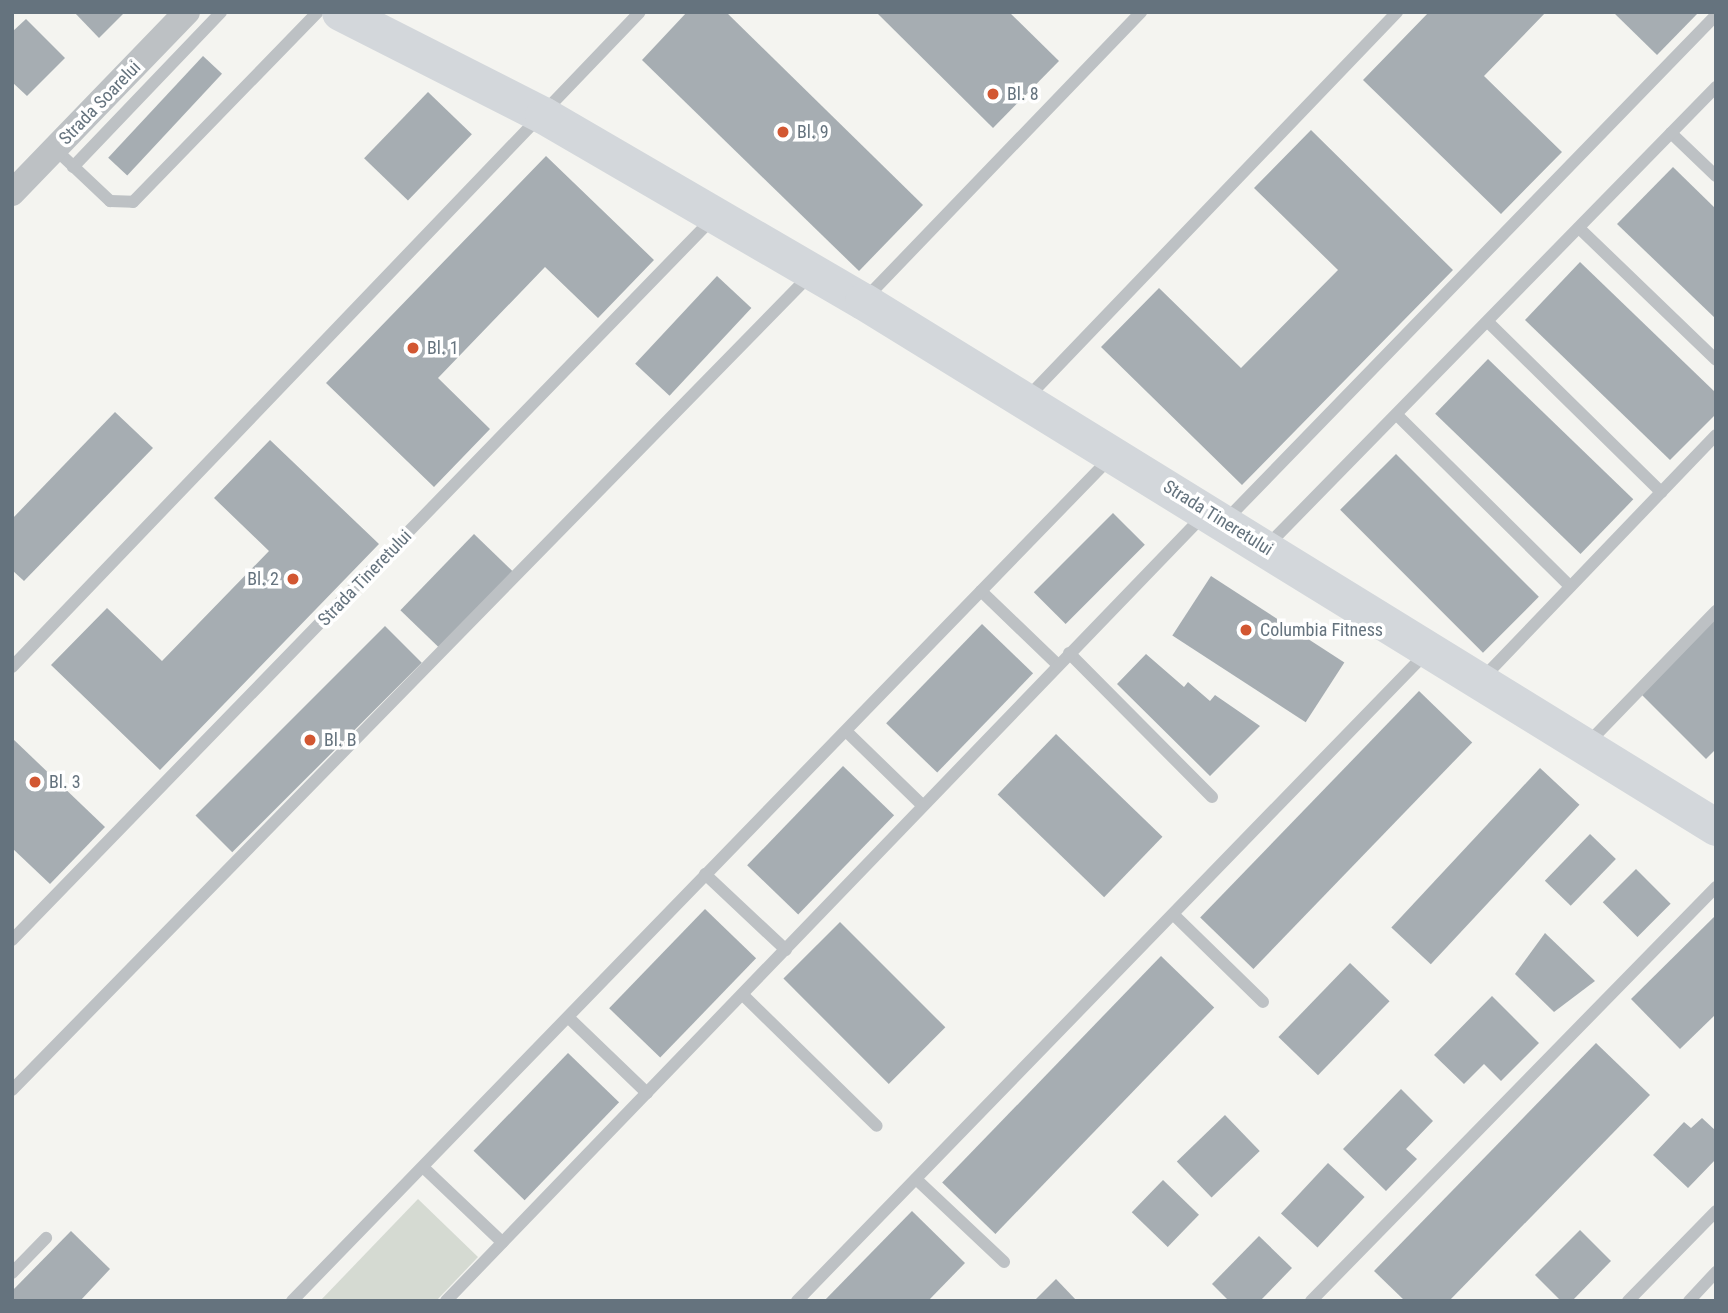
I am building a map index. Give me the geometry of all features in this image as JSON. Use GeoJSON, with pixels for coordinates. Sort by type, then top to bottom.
{"type":"FeatureCollection","features":[{"type":"Feature","properties":{"kind":"street","name":"Strada Soarelui"},"geometry":{"type":"LineString","coordinates":[[12,193],[64,158],[187,12]]}},
{"type":"Feature","properties":{"kind":"street","name":"Strada Tineretului"},"geometry":{"type":"LineString","coordinates":[[340,12],[543,115],[863,301],[1586,746],[1711,816]]}},
{"type":"Feature","properties":{"kind":"lane"},"geometry":{"type":"LineString","coordinates":[[221,12],[64,158],[110,201],[133,202],[318,12]]}},
{"type":"Feature","properties":{"kind":"lane"},"geometry":{"type":"LineString","coordinates":[[12,667],[640,12]]}},
{"type":"Feature","properties":{"kind":"lane"},"geometry":{"type":"LineString","coordinates":[[863,301],[1140,12]]}},
{"type":"Feature","properties":{"kind":"lane"},"geometry":{"type":"LineString","coordinates":[[1024,401],[1397,12]]}},
{"type":"Feature","properties":{"kind":"lane"},"geometry":{"type":"LineString","coordinates":[[446,1301],[1069,653],[1216,516],[1716,15]]}},
{"type":"Feature","properties":{"kind":"lane"},"geometry":{"type":"LineString","coordinates":[[1266,547],[1398,416],[1716,87]]}},
{"type":"Feature","properties":{"kind":"lane"},"geometry":{"type":"LineString","coordinates":[[1671,133],[1716,177]]}},
{"type":"Feature","properties":{"kind":"lane","name":"Strada Tineretului"},"geometry":{"type":"LineString","coordinates":[[12,940],[716,215]]}},
{"type":"Feature","properties":{"kind":"lane"},"geometry":{"type":"LineString","coordinates":[[1579,228],[1716,360]]}},
{"type":"Feature","properties":{"kind":"lane"},"geometry":{"type":"LineString","coordinates":[[12,1090],[770,322],[812,272]]}},
{"type":"Feature","properties":{"kind":"lane"},"geometry":{"type":"LineString","coordinates":[[1488,322],[1661,492]]}},
{"type":"Feature","properties":{"kind":"lane"},"geometry":{"type":"LineString","coordinates":[[1398,416],[1570,586]]}},
{"type":"Feature","properties":{"kind":"lane"},"geometry":{"type":"LineString","coordinates":[[1479,681],[1716,435]]}},
{"type":"Feature","properties":{"kind":"lane"},"geometry":{"type":"LineString","coordinates":[[292,1301],[570,1019],[705,874],[847,732],[1114,454]]}},
{"type":"Feature","properties":{"kind":"lane"},"geometry":{"type":"LineString","coordinates":[[981,591],[1058,665]]}},
{"type":"Feature","properties":{"kind":"lane"},"geometry":{"type":"LineString","coordinates":[[1586,746],[1716,611]]}},
{"type":"Feature","properties":{"kind":"lane"},"geometry":{"type":"LineString","coordinates":[[797,1301],[1175,916],[1429,650]]}},
{"type":"Feature","properties":{"kind":"lane"},"geometry":{"type":"LineString","coordinates":[[1069,653],[1212,797]]}},
{"type":"Feature","properties":{"kind":"lane"},"geometry":{"type":"LineString","coordinates":[[847,732],[923,806]]}},
{"type":"Feature","properties":{"kind":"lane"},"geometry":{"type":"LineString","coordinates":[[705,874],[786,950]]}},
{"type":"Feature","properties":{"kind":"lane"},"geometry":{"type":"LineString","coordinates":[[1311,1301],[1716,887]]}},
{"type":"Feature","properties":{"kind":"lane"},"geometry":{"type":"LineString","coordinates":[[1175,916],[1263,1002]]}},
{"type":"Feature","properties":{"kind":"lane"},"geometry":{"type":"LineString","coordinates":[[743,995],[877,1126]]}},
{"type":"Feature","properties":{"kind":"lane"},"geometry":{"type":"LineString","coordinates":[[570,1019],[647,1093]]}},
{"type":"Feature","properties":{"kind":"lane"},"geometry":{"type":"LineString","coordinates":[[424,1168],[502,1242]]}},
{"type":"Feature","properties":{"kind":"lane"},"geometry":{"type":"LineString","coordinates":[[916,1179],[1004,1262]]}},
{"type":"Feature","properties":{"kind":"lane"},"geometry":{"type":"LineString","coordinates":[[1628,1301],[1716,1211]]}},
{"type":"Feature","properties":{"kind":"lane"},"geometry":{"type":"LineString","coordinates":[[12,1273],[46,1238]]}},
{"type":"Feature","properties":{"kind":"lane"},"geometry":{"type":"LineString","coordinates":[[1689,1301],[1716,1272]]}},
{"type":"Feature","properties":{"kind":"shaded area"},"geometry":{"type":"Polygon","coordinates":[[[418,1199],[478,1257],[436,1301],[320,1301],[418,1199]]]}},
{"type":"Feature","properties":{"kind":"building"},"geometry":{"type":"Polygon","coordinates":[[[74,12],[125,12],[99,38],[74,12]]]}},
{"type":"Feature","properties":{"kind":"building","name":"Bl. 9"},"geometry":{"type":"Polygon","coordinates":[[[687,12],[726,12],[923,205],[859,271],[642,60],[687,12]]]}},
{"type":"Feature","properties":{"kind":"building","name":"Bl. 8"},"geometry":{"type":"Polygon","coordinates":[[[876,12],[1009,12],[1059,61],[993,128],[876,12]]]}},
{"type":"Feature","properties":{"kind":"building"},"geometry":{"type":"Polygon","coordinates":[[[1429,12],[1546,12],[1484,76],[1562,152],[1501,214],[1363,80],[1429,12]]]}},
{"type":"Feature","properties":{"kind":"building"},"geometry":{"type":"Polygon","coordinates":[[[1613,12],[1699,12],[1657,55],[1613,12]]]}},
{"type":"Feature","properties":{"kind":"building"},"geometry":{"type":"Polygon","coordinates":[[[26,19],[65,58],[27,96],[12,82],[12,32],[26,19]]]}},
{"type":"Feature","properties":{"kind":"building"},"geometry":{"type":"Polygon","coordinates":[[[203,56],[222,74],[127,175],[108,158],[203,56]]]}},
{"type":"Feature","properties":{"kind":"building"},"geometry":{"type":"Polygon","coordinates":[[[428,92],[472,134],[408,201],[364,158],[428,92]]]}},
{"type":"Feature","properties":{"kind":"building"},"geometry":{"type":"Polygon","coordinates":[[[1311,130],[1453,270],[1242,485],[1101,347],[1159,288],[1241,368],[1338,270],[1254,188],[1311,130]]]}},
{"type":"Feature","properties":{"kind":"building","name":"Bl. 1"},"geometry":{"type":"Polygon","coordinates":[[[546,156],[654,260],[598,318],[545,267],[438,378],[490,429],[434,487],[326,383],[546,156]]]}},
{"type":"Feature","properties":{"kind":"building"},"geometry":{"type":"Polygon","coordinates":[[[1673,167],[1716,209],[1716,319],[1617,224],[1673,167]]]}},
{"type":"Feature","properties":{"kind":"building"},"geometry":{"type":"Polygon","coordinates":[[[1580,262],[1716,393],[1716,414],[1670,460],[1525,320],[1580,262]]]}},
{"type":"Feature","properties":{"kind":"building"},"geometry":{"type":"Polygon","coordinates":[[[717,276],[751,308],[670,396],[635,364],[717,276]]]}},
{"type":"Feature","properties":{"kind":"building"},"geometry":{"type":"Polygon","coordinates":[[[1488,359],[1633,499],[1581,554],[1435,414],[1488,359]]]}},
{"type":"Feature","properties":{"kind":"building"},"geometry":{"type":"Polygon","coordinates":[[[115,412],[153,448],[24,581],[12,570],[12,519],[115,412]]]}},
{"type":"Feature","properties":{"kind":"building","name":"Bl. 2"},"geometry":{"type":"Polygon","coordinates":[[[270,440],[379,544],[160,770],[51,665],[107,608],[162,661],[269,551],[214,498],[270,440]]]}},
{"type":"Feature","properties":{"kind":"building"},"geometry":{"type":"Polygon","coordinates":[[[1396,454],[1539,597],[1483,653],[1340,510],[1396,454]]]}},
{"type":"Feature","properties":{"kind":"building"},"geometry":{"type":"Polygon","coordinates":[[[1113,513],[1145,545],[1066,624],[1034,592],[1113,513]]]}},
{"type":"Feature","properties":{"kind":"building"},"geometry":{"type":"Polygon","coordinates":[[[474,534],[513,572],[439,648],[400,610],[474,534]]]}},
{"type":"Feature","properties":{"kind":"building"},"geometry":{"type":"Polygon","coordinates":[[[1211,576],[1344,663],[1306,722],[1172,636],[1211,576]]]}},
{"type":"Feature","properties":{"kind":"building"},"geometry":{"type":"Polygon","coordinates":[[[1716,616],[1716,749],[1706,759],[1640,693],[1716,616]]]}},
{"type":"Feature","properties":{"kind":"building"},"geometry":{"type":"Polygon","coordinates":[[[982,624],[1033,673],[937,773],[886,723],[982,624]]]}},
{"type":"Feature","properties":{"kind":"building","name":"Bl. B"},"geometry":{"type":"Polygon","coordinates":[[[385,626],[422,663],[232,852],[195,816],[385,626]]]}},
{"type":"Feature","properties":{"kind":"building"},"geometry":{"type":"Polygon","coordinates":[[[1146,654],[1184,687],[1188,682],[1210,701],[1215,695],[1260,726],[1210,776],[1117,684],[1146,654]]]}},
{"type":"Feature","properties":{"kind":"building"},"geometry":{"type":"Polygon","coordinates":[[[1419,691],[1472,742],[1253,969],[1200,918],[1419,691]]]}},
{"type":"Feature","properties":{"kind":"building"},"geometry":{"type":"Polygon","coordinates":[[[1056,734],[1162,837],[1104,897],[998,794],[1056,734]]]}},
{"type":"Feature","properties":{"kind":"building","name":"Bl. 3"},"geometry":{"type":"Polygon","coordinates":[[[12,738],[105,827],[50,884],[12,848],[12,738]]]}},
{"type":"Feature","properties":{"kind":"building"},"geometry":{"type":"Polygon","coordinates":[[[843,766],[894,815],[798,915],[747,865],[843,766]]]}},
{"type":"Feature","properties":{"kind":"building"},"geometry":{"type":"Polygon","coordinates":[[[1540,768],[1579,805],[1431,964],[1391,927],[1540,768]]]}},
{"type":"Feature","properties":{"kind":"building"},"geometry":{"type":"Polygon","coordinates":[[[1590,834],[1616,859],[1571,906],[1545,881],[1590,834]]]}},
{"type":"Feature","properties":{"kind":"building"},"geometry":{"type":"Polygon","coordinates":[[[1636,869],[1671,904],[1637,937],[1603,902],[1636,869]]]}},
{"type":"Feature","properties":{"kind":"building"},"geometry":{"type":"Polygon","coordinates":[[[705,909],[756,958],[660,1058],[609,1008],[705,909]]]}},
{"type":"Feature","properties":{"kind":"building"},"geometry":{"type":"Polygon","coordinates":[[[1716,915],[1716,1014],[1680,1049],[1631,999],[1716,915]]]}},
{"type":"Feature","properties":{"kind":"building"},"geometry":{"type":"Polygon","coordinates":[[[840,922],[945,1027],[889,1084],[783,979],[840,922]]]}},
{"type":"Feature","properties":{"kind":"building"},"geometry":{"type":"Polygon","coordinates":[[[1545,933],[1595,981],[1554,1012],[1515,974],[1545,933]]]}},
{"type":"Feature","properties":{"kind":"building"},"geometry":{"type":"Polygon","coordinates":[[[1161,956],[1214,1007],[995,1234],[942,1183],[1161,956]]]}},
{"type":"Feature","properties":{"kind":"building"},"geometry":{"type":"Polygon","coordinates":[[[1350,963],[1390,1001],[1318,1075],[1278,1037],[1350,963]]]}},
{"type":"Feature","properties":{"kind":"building"},"geometry":{"type":"Polygon","coordinates":[[[1492,996],[1539,1043],[1501,1081],[1484,1064],[1464,1084],[1434,1055],[1492,996]]]}},
{"type":"Feature","properties":{"kind":"building"},"geometry":{"type":"Polygon","coordinates":[[[1596,1043],[1650,1095],[1449,1301],[1405,1301],[1374,1271],[1596,1043]]]}},
{"type":"Feature","properties":{"kind":"building"},"geometry":{"type":"Polygon","coordinates":[[[568,1053],[619,1102],[525,1200],[474,1151],[568,1053]]]}},
{"type":"Feature","properties":{"kind":"building"},"geometry":{"type":"Polygon","coordinates":[[[1401,1089],[1433,1121],[1406,1149],[1417,1159],[1386,1191],[1343,1149],[1401,1089]]]}},
{"type":"Feature","properties":{"kind":"building"},"geometry":{"type":"Polygon","coordinates":[[[1225,1115],[1260,1151],[1212,1198],[1177,1162],[1225,1115]]]}},
{"type":"Feature","properties":{"kind":"building"},"geometry":{"type":"Polygon","coordinates":[[[1702,1118],[1716,1131],[1716,1159],[1688,1188],[1653,1155],[1684,1122],[1691,1128],[1702,1118]]]}},
{"type":"Feature","properties":{"kind":"building"},"geometry":{"type":"Polygon","coordinates":[[[1328,1163],[1365,1197],[1318,1248],[1281,1213],[1328,1163]]]}},
{"type":"Feature","properties":{"kind":"building"},"geometry":{"type":"Polygon","coordinates":[[[1163,1180],[1199,1215],[1168,1247],[1132,1212],[1163,1180]]]}},
{"type":"Feature","properties":{"kind":"building"},"geometry":{"type":"Polygon","coordinates":[[[912,1211],[965,1263],[928,1301],[824,1301],[912,1211]]]}},
{"type":"Feature","properties":{"kind":"building"},"geometry":{"type":"Polygon","coordinates":[[[1580,1230],[1611,1261],[1572,1301],[1561,1301],[1535,1275],[1580,1230]]]}},
{"type":"Feature","properties":{"kind":"building"},"geometry":{"type":"Polygon","coordinates":[[[71,1231],[110,1269],[80,1301],[12,1301],[12,1291],[71,1231]]]}},
{"type":"Feature","properties":{"kind":"building"},"geometry":{"type":"Polygon","coordinates":[[[1259,1236],[1292,1268],[1260,1301],[1229,1301],[1212,1284],[1259,1236]]]}},
{"type":"Feature","properties":{"kind":"building"},"geometry":{"type":"Polygon","coordinates":[[[1056,1279],[1077,1301],[1034,1301],[1056,1279]]]}},
{"type":"Feature","properties":{"kind":"place","name":"Bl. 8"},"geometry":{"type":"Point","coordinates":[993,94]}},
{"type":"Feature","properties":{"kind":"place","name":"Bl. 9"},"geometry":{"type":"Point","coordinates":[783,132]}},
{"type":"Feature","properties":{"kind":"place","name":"Bl. 1"},"geometry":{"type":"Point","coordinates":[413,348]}},
{"type":"Feature","properties":{"kind":"place","name":"Bl. 2"},"geometry":{"type":"Point","coordinates":[293,579]}},
{"type":"Feature","properties":{"kind":"place","name":"Columbia Fitness"},"geometry":{"type":"Point","coordinates":[1246,630]}},
{"type":"Feature","properties":{"kind":"place","name":"Bl. B"},"geometry":{"type":"Point","coordinates":[310,740]}},
{"type":"Feature","properties":{"kind":"place","name":"Bl. 3"},"geometry":{"type":"Point","coordinates":[35,782]}}]}
